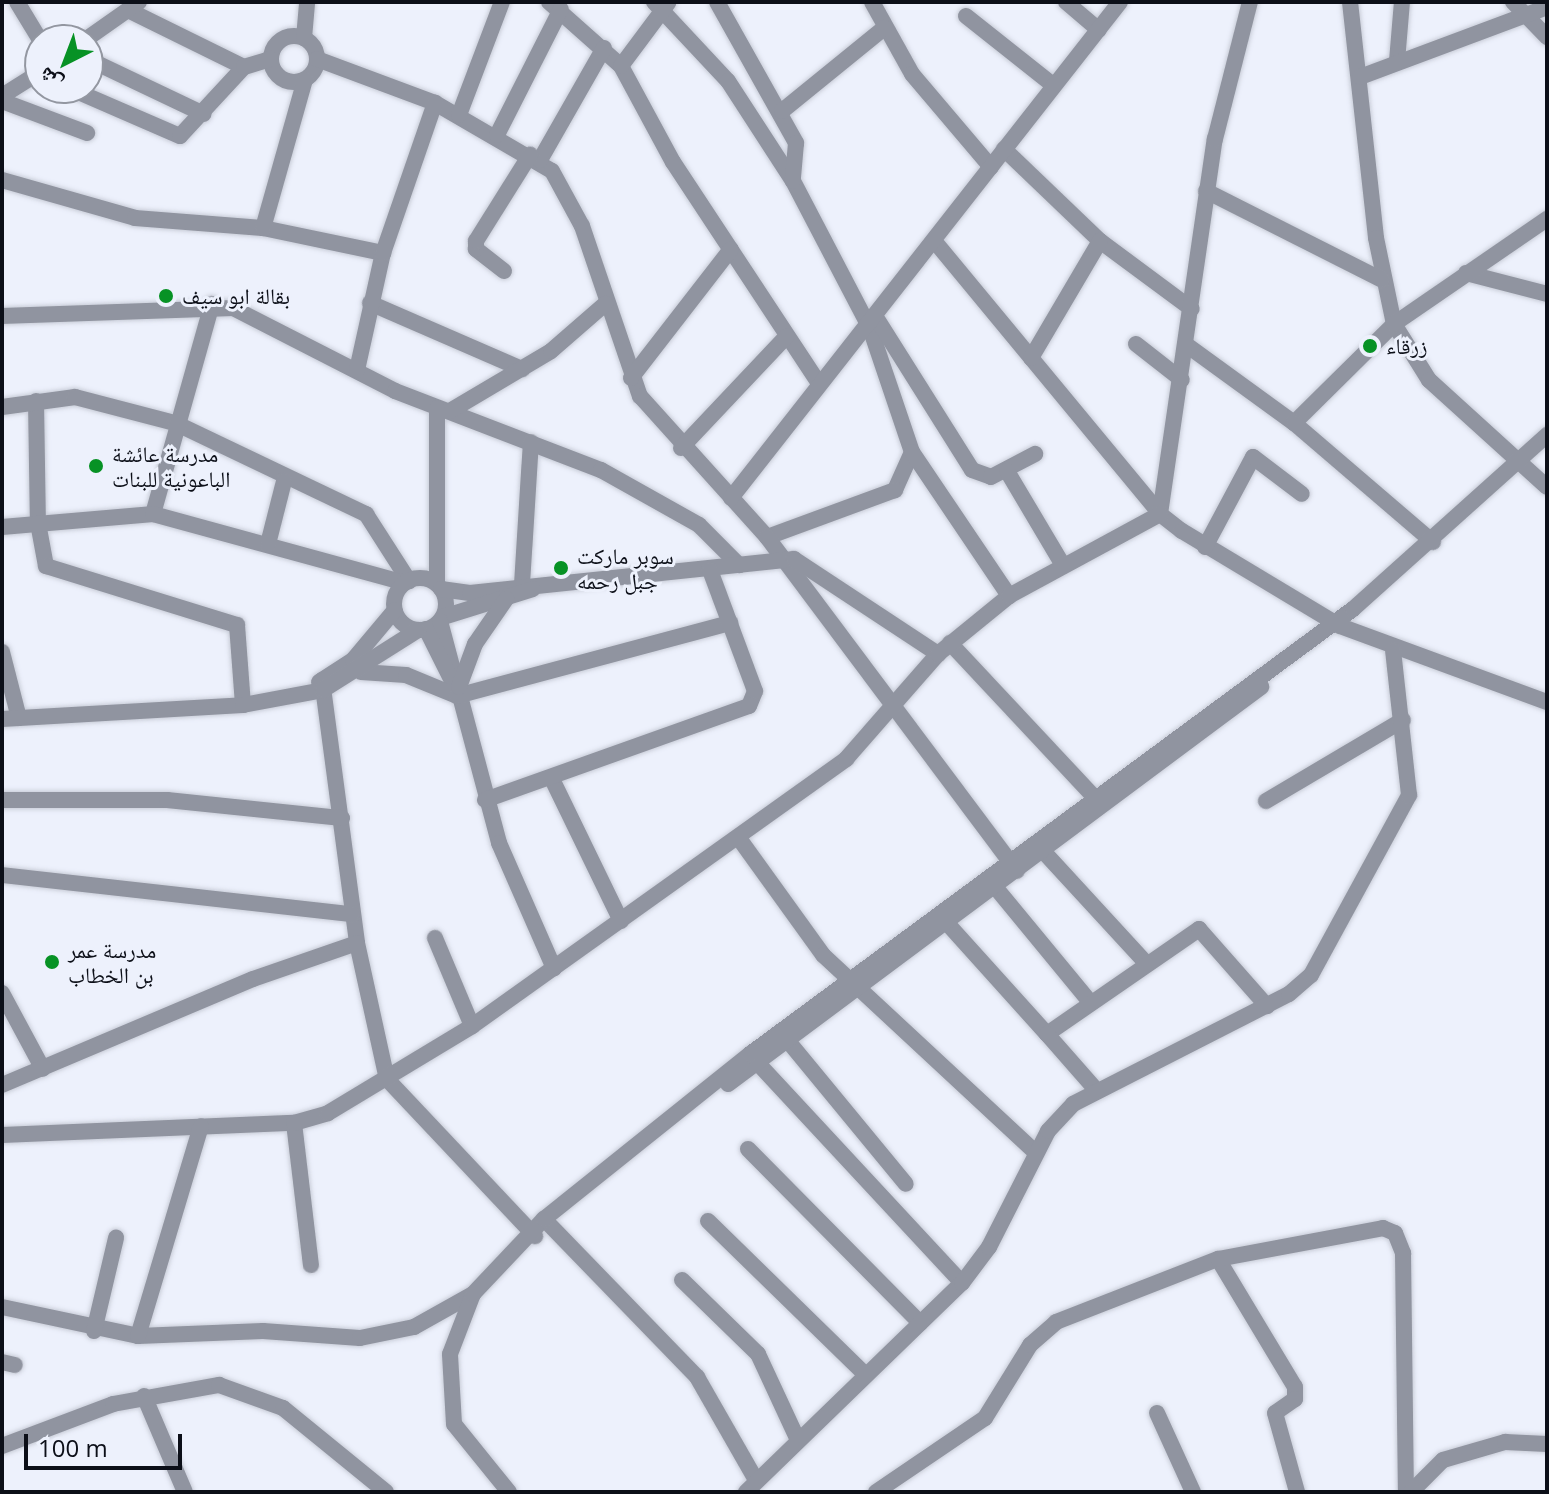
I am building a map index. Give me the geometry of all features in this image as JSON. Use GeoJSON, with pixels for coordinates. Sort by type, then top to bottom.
{"type":"FeatureCollection","features":[{"type":"Feature","properties":{"kind":"street"},"geometry":{"type":"LineString","coordinates":[[17,2],[30,24]]}},
{"type":"Feature","properties":{"kind":"street"},"geometry":{"type":"LineString","coordinates":[[307,2],[304,38],[317,59],[435,103],[535,158],[582,226],[631,378],[681,448],[767,537],[1013,866]]}},
{"type":"Feature","properties":{"kind":"street"},"geometry":{"type":"LineString","coordinates":[[459,115],[502,2]]}},
{"type":"Feature","properties":{"kind":"street"},"geometry":{"type":"LineString","coordinates":[[717,2],[782,111],[798,151],[793,181]]}},
{"type":"Feature","properties":{"kind":"street"},"geometry":{"type":"LineString","coordinates":[[872,2],[884,28],[922,88],[991,167]]}},
{"type":"Feature","properties":{"kind":"street"},"geometry":{"type":"LineString","coordinates":[[1066,2],[1099,30]]}},
{"type":"Feature","properties":{"kind":"street"},"geometry":{"type":"LineString","coordinates":[[731,498],[818,382],[874,323],[1053,85],[1120,2]]}},
{"type":"Feature","properties":{"kind":"street"},"geometry":{"type":"LineString","coordinates":[[1160,514],[1188,346],[1206,191],[1250,2]]}},
{"type":"Feature","properties":{"kind":"street"},"geometry":{"type":"LineString","coordinates":[[1350,2],[1382,280],[1394,324],[1429,380],[1524,454],[1547,487]]}},
{"type":"Feature","properties":{"kind":"street"},"geometry":{"type":"LineString","coordinates":[[1397,61],[1402,2]]}},
{"type":"Feature","properties":{"kind":"street"},"geometry":{"type":"LineString","coordinates":[[621,66],[662,4],[736,91],[793,181],[874,323],[972,470],[991,477],[1035,454]]}},
{"type":"Feature","properties":{"kind":"street"},"geometry":{"type":"LineString","coordinates":[[104,27],[134,6],[244,67]]}},
{"type":"Feature","properties":{"kind":"street"},"geometry":{"type":"LineString","coordinates":[[497,135],[555,6],[621,66],[731,249],[818,382]]}},
{"type":"Feature","properties":{"kind":"street"},"geometry":{"type":"LineString","coordinates":[[1360,77],[1519,8],[1547,7]]}},
{"type":"Feature","properties":{"kind":"street"},"geometry":{"type":"LineString","coordinates":[[1519,8],[1547,37]]}},
{"type":"Feature","properties":{"kind":"street"},"geometry":{"type":"LineString","coordinates":[[966,16],[1053,85]]}},
{"type":"Feature","properties":{"kind":"street"},"geometry":{"type":"LineString","coordinates":[[782,111],[884,28]]}},
{"type":"Feature","properties":{"kind":"street"},"geometry":{"type":"LineString","coordinates":[[104,104],[173,136],[188,132],[244,67],[271,59],[282,40],[304,38]]}},
{"type":"Feature","properties":{"kind":"street"},"geometry":{"type":"LineString","coordinates":[[504,271],[476,249],[476,241],[535,158],[604,48]]}},
{"type":"Feature","properties":{"kind":"street"},"geometry":{"type":"LineString","coordinates":[[271,59],[282,79],[305,80]]}},
{"type":"Feature","properties":{"kind":"street"},"geometry":{"type":"LineString","coordinates":[[263,228],[305,80],[317,59]]}},
{"type":"Feature","properties":{"kind":"street"},"geometry":{"type":"LineString","coordinates":[[104,67],[204,114]]}},
{"type":"Feature","properties":{"kind":"street"},"geometry":{"type":"LineString","coordinates":[[4,93],[24,82]]}},
{"type":"Feature","properties":{"kind":"street"},"geometry":{"type":"LineString","coordinates":[[4,93],[87,133]]}},
{"type":"Feature","properties":{"kind":"street"},"geometry":{"type":"LineString","coordinates":[[357,370],[383,253],[435,103]]}},
{"type":"Feature","properties":{"kind":"street"},"geometry":{"type":"LineString","coordinates":[[1004,149],[1100,241],[1192,309]]}},
{"type":"Feature","properties":{"kind":"street"},"geometry":{"type":"LineString","coordinates":[[2,180],[135,218],[263,228],[383,253]]}},
{"type":"Feature","properties":{"kind":"street"},"geometry":{"type":"LineString","coordinates":[[1206,191],[1382,280]]}},
{"type":"Feature","properties":{"kind":"street"},"geometry":{"type":"LineString","coordinates":[[1294,423],[1394,324],[1547,219]]}},
{"type":"Feature","properties":{"kind":"street"},"geometry":{"type":"LineString","coordinates":[[1031,358],[1100,241]]}},
{"type":"Feature","properties":{"kind":"street"},"geometry":{"type":"LineString","coordinates":[[936,243],[1160,514],[1205,547],[1335,624],[1393,651],[1547,702]]}},
{"type":"Feature","properties":{"kind":"street"},"geometry":{"type":"LineString","coordinates":[[631,378],[731,249]]}},
{"type":"Feature","properties":{"kind":"street"},"geometry":{"type":"LineString","coordinates":[[1466,273],[1547,294]]}},
{"type":"Feature","properties":{"kind":"street"},"geometry":{"type":"LineString","coordinates":[[370,303],[522,369]]}},
{"type":"Feature","properties":{"kind":"street"},"geometry":{"type":"LineString","coordinates":[[153,514],[175,423],[212,304]]}},
{"type":"Feature","properties":{"kind":"street"},"geometry":{"type":"LineString","coordinates":[[2,316],[212,304],[253,316],[357,370],[444,410],[531,442],[691,519],[739,565]]}},
{"type":"Feature","properties":{"kind":"street"},"geometry":{"type":"LineString","coordinates":[[444,410],[522,369],[605,304]]}},
{"type":"Feature","properties":{"kind":"street"},"geometry":{"type":"LineString","coordinates":[[874,323],[912,452],[1009,596]]}},
{"type":"Feature","properties":{"kind":"street"},"geometry":{"type":"LineString","coordinates":[[681,448],[787,336]]}},
{"type":"Feature","properties":{"kind":"street"},"geometry":{"type":"LineString","coordinates":[[1136,344],[1182,380]]}},
{"type":"Feature","properties":{"kind":"street"},"geometry":{"type":"LineString","coordinates":[[1188,346],[1294,423],[1433,542]]}},
{"type":"Feature","properties":{"kind":"street"},"geometry":{"type":"LineString","coordinates":[[2,407],[36,401],[87,399],[175,423],[284,481],[373,519],[410,581]]}},
{"type":"Feature","properties":{"kind":"street"},"geometry":{"type":"LineString","coordinates":[[36,401],[38,523],[49,568],[240,627],[243,705]]}},
{"type":"Feature","properties":{"kind":"street"},"geometry":{"type":"LineString","coordinates":[[444,410],[435,543],[439,586],[432,624],[514,887],[554,968]]}},
{"type":"Feature","properties":{"kind":"street"},"geometry":{"type":"LineString","coordinates":[[754,1059],[788,1041],[856,983],[996,888],[1013,866],[1043,851],[1335,624],[1433,542],[1547,435]]}},
{"type":"Feature","properties":{"kind":"street"},"geometry":{"type":"LineString","coordinates":[[522,584],[531,442]]}},
{"type":"Feature","properties":{"kind":"street"},"geometry":{"type":"LineString","coordinates":[[767,537],[895,490],[912,452]]}},
{"type":"Feature","properties":{"kind":"street"},"geometry":{"type":"LineString","coordinates":[[1524,454],[1547,455]]}},
{"type":"Feature","properties":{"kind":"street"},"geometry":{"type":"LineString","coordinates":[[1205,547],[1253,457],[1302,494]]}},
{"type":"Feature","properties":{"kind":"street"},"geometry":{"type":"LineString","coordinates":[[1007,471],[1061,562]]}},
{"type":"Feature","properties":{"kind":"street"},"geometry":{"type":"LineString","coordinates":[[268,544],[284,481]]}},
{"type":"Feature","properties":{"kind":"street"},"geometry":{"type":"LineString","coordinates":[[2,527],[153,514],[268,544],[361,573],[439,586],[522,584],[710,570],[783,559],[807,563],[944,649],[1094,797]]}},
{"type":"Feature","properties":{"kind":"street"},"geometry":{"type":"LineString","coordinates":[[2,1135],[294,1123],[387,1079],[472,1026],[846,759],[895,711],[944,649],[1009,596],[1061,562],[1160,514]]}},
{"type":"Feature","properties":{"kind":"street"},"geometry":{"type":"LineString","coordinates":[[322,685],[353,660],[395,605],[435,543]]}},
{"type":"Feature","properties":{"kind":"street"},"geometry":{"type":"LineString","coordinates":[[485,800],[552,779],[749,706],[755,691],[710,570]]}},
{"type":"Feature","properties":{"kind":"street"},"geometry":{"type":"LineString","coordinates":[[361,573],[395,605],[432,624]]}},
{"type":"Feature","properties":{"kind":"street"},"geometry":{"type":"LineString","coordinates":[[2,652],[10,718],[243,705],[292,694],[359,672],[432,624],[551,582]]}},
{"type":"Feature","properties":{"kind":"street"},"geometry":{"type":"LineString","coordinates":[[455,690],[475,644],[506,599]]}},
{"type":"Feature","properties":{"kind":"street"},"geometry":{"type":"LineString","coordinates":[[359,672],[406,675],[455,690],[730,623]]}},
{"type":"Feature","properties":{"kind":"street"},"geometry":{"type":"LineString","coordinates":[[2,1307],[94,1331],[138,1336],[376,1336],[421,1324],[473,1294],[547,1222],[754,1059],[1013,866],[1094,797],[1335,624]]}},
{"type":"Feature","properties":{"kind":"street"},"geometry":{"type":"LineString","coordinates":[[547,1222],[697,1377],[751,1486],[863,1372],[962,1283],[989,1247],[1035,1152],[1058,1118],[1097,1091],[1267,1006],[1303,983],[1326,955],[1404,806],[1412,780],[1393,651]]}},
{"type":"Feature","properties":{"kind":"street"},"geometry":{"type":"LineString","coordinates":[[322,685],[342,818],[352,914],[387,1079],[531,1237]]}},
{"type":"Feature","properties":{"kind":"street"},"geometry":{"type":"LineString","coordinates":[[1266,801],[1403,720]]}},
{"type":"Feature","properties":{"kind":"street"},"geometry":{"type":"LineString","coordinates":[[552,779],[621,921]]}},
{"type":"Feature","properties":{"kind":"street"},"geometry":{"type":"LineString","coordinates":[[2,800],[167,800],[342,818]]}},
{"type":"Feature","properties":{"kind":"street"},"geometry":{"type":"LineString","coordinates":[[738,837],[813,944],[1035,1152]]}},
{"type":"Feature","properties":{"kind":"street"},"geometry":{"type":"LineString","coordinates":[[1043,851],[1145,962]]}},
{"type":"Feature","properties":{"kind":"street"},"geometry":{"type":"LineString","coordinates":[[2,875],[352,914]]}},
{"type":"Feature","properties":{"kind":"street"},"geometry":{"type":"LineString","coordinates":[[996,888],[1089,1001]]}},
{"type":"Feature","properties":{"kind":"street"},"geometry":{"type":"LineString","coordinates":[[946,922],[1097,1091]]}},
{"type":"Feature","properties":{"kind":"street"},"geometry":{"type":"LineString","coordinates":[[1047,1034],[1145,962],[1203,928],[1267,1006]]}},
{"type":"Feature","properties":{"kind":"street"},"geometry":{"type":"LineString","coordinates":[[435,938],[472,1026]]}},
{"type":"Feature","properties":{"kind":"street"},"geometry":{"type":"LineString","coordinates":[[2,1085],[253,979],[357,943]]}},
{"type":"Feature","properties":{"kind":"street"},"geometry":{"type":"LineString","coordinates":[[2,993],[43,1069]]}},
{"type":"Feature","properties":{"kind":"street"},"geometry":{"type":"LineString","coordinates":[[788,1041],[906,1184]]}},
{"type":"Feature","properties":{"kind":"street"},"geometry":{"type":"LineString","coordinates":[[754,1059],[962,1283]]}},
{"type":"Feature","properties":{"kind":"street"},"geometry":{"type":"LineString","coordinates":[[294,1123],[311,1265]]}},
{"type":"Feature","properties":{"kind":"street"},"geometry":{"type":"LineString","coordinates":[[138,1336],[201,1126]]}},
{"type":"Feature","properties":{"kind":"street"},"geometry":{"type":"LineString","coordinates":[[748,1149],[920,1323]]}},
{"type":"Feature","properties":{"kind":"street"},"geometry":{"type":"LineString","coordinates":[[708,1221],[863,1372]]}},
{"type":"Feature","properties":{"kind":"street"},"geometry":{"type":"LineString","coordinates":[[876,1492],[985,1418],[1030,1345],[1056,1322],[1218,1259],[1377,1228],[1395,1233],[1407,1302],[1408,1492]]}},
{"type":"Feature","properties":{"kind":"street"},"geometry":{"type":"LineString","coordinates":[[94,1331],[116,1238]]}},
{"type":"Feature","properties":{"kind":"street"},"geometry":{"type":"LineString","coordinates":[[1218,1259],[1295,1387],[1295,1399],[1275,1413],[1297,1492]]}},
{"type":"Feature","properties":{"kind":"street"},"geometry":{"type":"LineString","coordinates":[[682,1280],[754,1349],[797,1438]]}},
{"type":"Feature","properties":{"kind":"street"},"geometry":{"type":"LineString","coordinates":[[473,1294],[452,1345],[451,1410],[467,1449],[509,1492]]}},
{"type":"Feature","properties":{"kind":"street"},"geometry":{"type":"LineString","coordinates":[[2,1446],[144,1396],[203,1385],[254,1394],[299,1419],[386,1492]]}},
{"type":"Feature","properties":{"kind":"street"},"geometry":{"type":"LineString","coordinates":[[144,1396],[185,1492]]}},
{"type":"Feature","properties":{"kind":"street"},"geometry":{"type":"LineString","coordinates":[[1157,1413],[1193,1492]]}},
{"type":"Feature","properties":{"kind":"street"},"geometry":{"type":"LineString","coordinates":[[1408,1492],[1443,1460],[1505,1442],[1547,1444]]}},
{"type":"Feature","properties":{"kind":"place","name":"بقالة ابو سيف"},"geometry":{"type":"Point","coordinates":[166,296]}},
{"type":"Feature","properties":{"kind":"place","name":"زرقاء"},"geometry":{"type":"Point","coordinates":[1370,346]}},
{"type":"Feature","properties":{"kind":"place","name":"مدرسة عائشة الباعونية للبنات"},"geometry":{"type":"Point","coordinates":[96,466]}},
{"type":"Feature","properties":{"kind":"place","name":"سوبر ماركت جبل رحمه"},"geometry":{"type":"Point","coordinates":[561,568]}},
{"type":"Feature","properties":{"kind":"place","name":"مدرسة عمر بن الخطاب"},"geometry":{"type":"Point","coordinates":[52,962]}}]}
